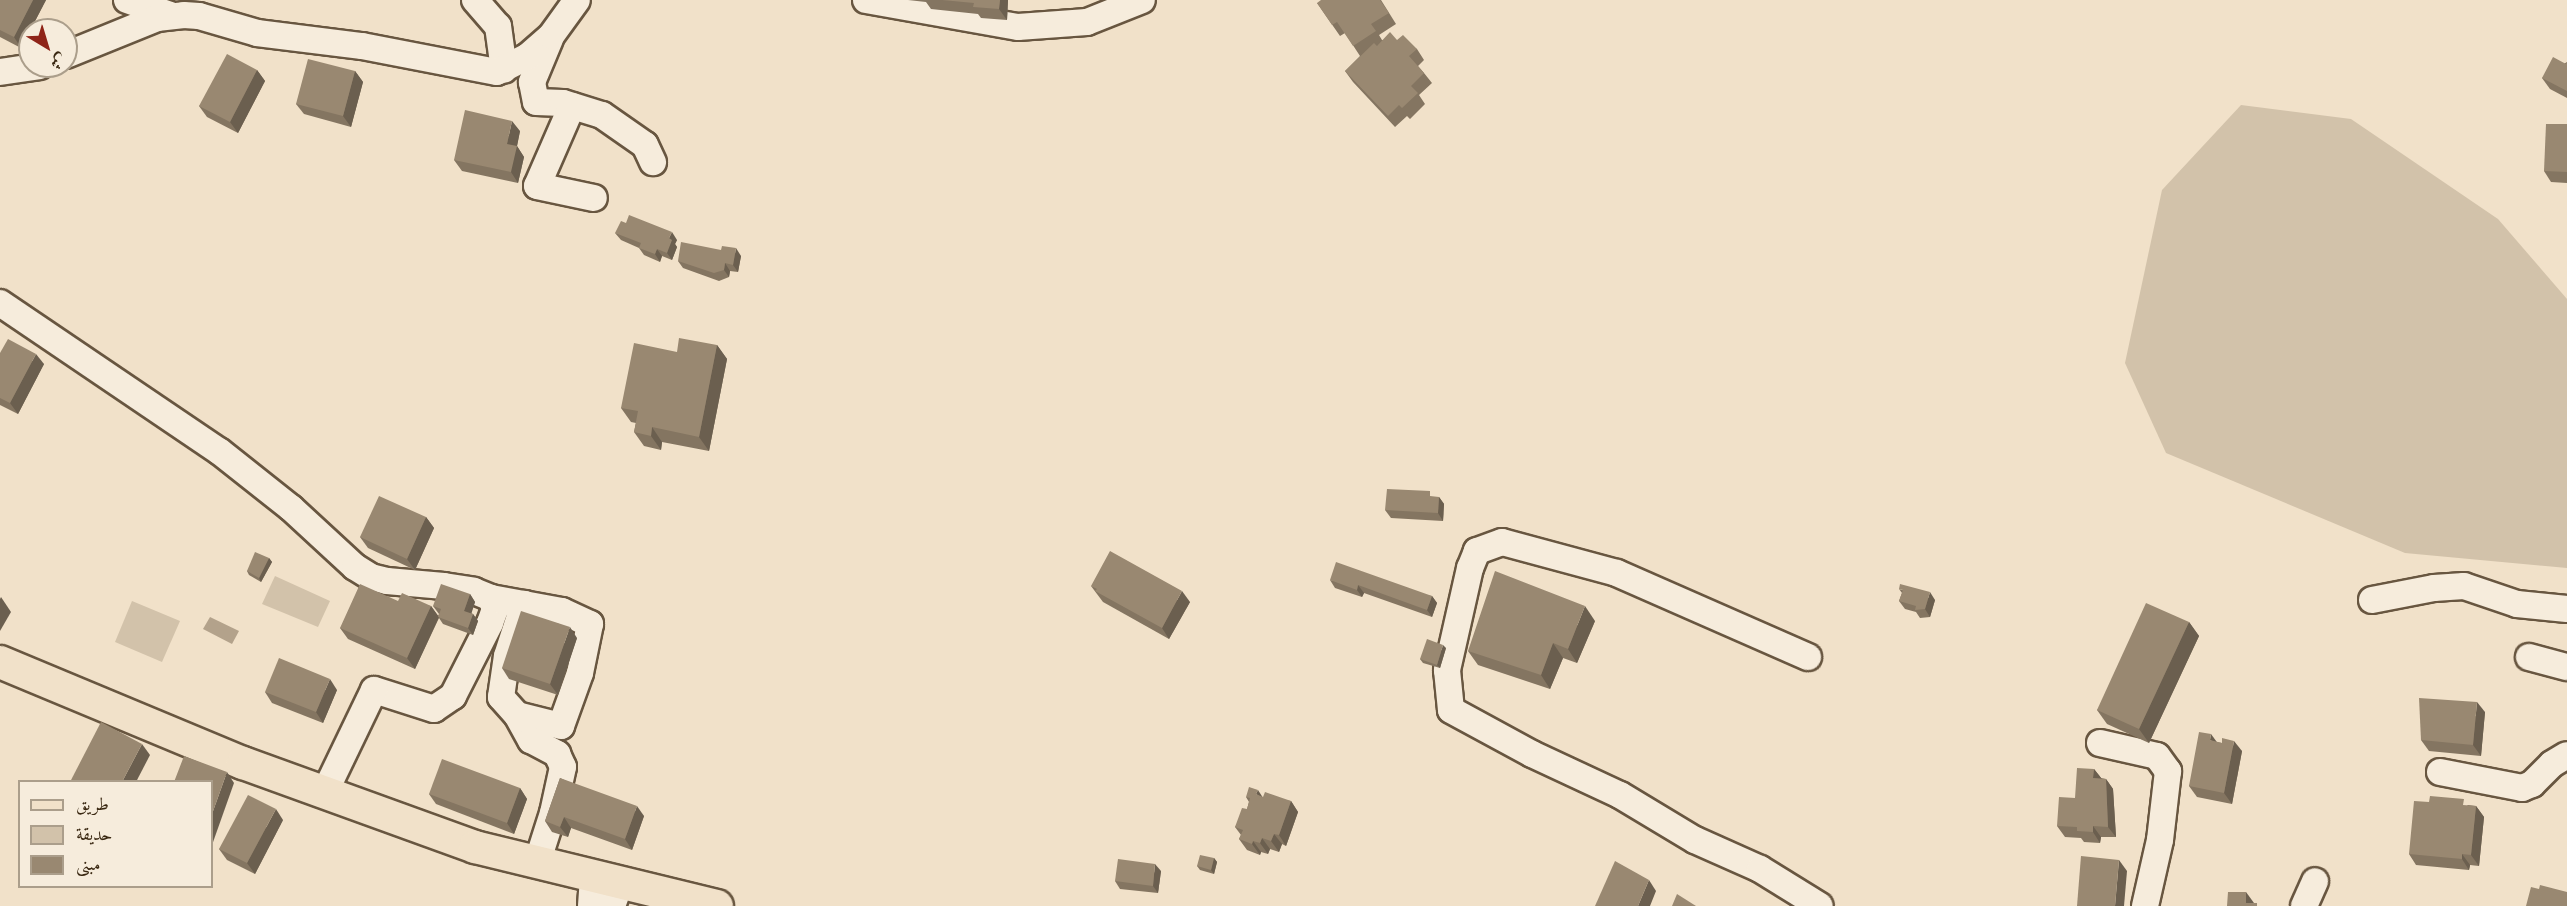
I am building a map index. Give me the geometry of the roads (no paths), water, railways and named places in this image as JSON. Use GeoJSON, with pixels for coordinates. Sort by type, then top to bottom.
{"type":"FeatureCollection","features":[{"type":"Feature","properties":{"kind":"main road"},"geometry":{"type":"LineString","coordinates":[[0,662],[243,763],[475,847],[537,863],[604,893],[717,906]]}},
{"type":"Feature","properties":{"kind":"street"},"geometry":{"type":"LineString","coordinates":[[127,0],[170,15],[199,16],[257,33],[362,46],[497,72],[528,56],[551,36],[577,0]]}},
{"type":"Feature","properties":{"kind":"street"},"geometry":{"type":"LineString","coordinates":[[475,0],[498,26],[504,70]]}},
{"type":"Feature","properties":{"kind":"street"},"geometry":{"type":"LineString","coordinates":[[866,0],[1018,27],[1087,22],[1142,0]]}},
{"type":"Feature","properties":{"kind":"street"},"geometry":{"type":"LineString","coordinates":[[78,50],[170,15]]}},
{"type":"Feature","properties":{"kind":"street"},"geometry":{"type":"LineString","coordinates":[[551,36],[532,82],[536,102],[572,106],[602,115],[645,145],[653,162]]}},
{"type":"Feature","properties":{"kind":"street"},"geometry":{"type":"LineString","coordinates":[[0,72],[18,69]]}},
{"type":"Feature","properties":{"kind":"street"},"geometry":{"type":"LineString","coordinates":[[572,106],[537,186],[594,198]]}},
{"type":"Feature","properties":{"kind":"street"},"geometry":{"type":"LineString","coordinates":[[0,303],[219,451],[291,508],[355,567],[371,577],[387,581],[454,588],[562,611],[590,624],[580,673],[561,726],[517,715]]}},
{"type":"Feature","properties":{"kind":"street"},"geometry":{"type":"LineString","coordinates":[[1808,657],[1617,573],[1502,542],[1477,551],[1470,568],[1447,670],[1451,710],[1532,754],[1620,795],[1695,840],[1760,869],[1820,906]]}},
{"type":"Feature","properties":{"kind":"street"},"geometry":{"type":"LineString","coordinates":[[2372,600],[2434,588],[2464,586],[2517,604],[2567,609]]}},
{"type":"Feature","properties":{"kind":"street"},"geometry":{"type":"LineString","coordinates":[[325,792],[374,690],[434,709],[453,696],[490,623],[495,609],[491,597]]}},
{"type":"Feature","properties":{"kind":"street"},"geometry":{"type":"LineString","coordinates":[[524,604],[507,656],[501,697],[517,715],[531,740],[557,754],[563,767],[553,813],[537,863]]}},
{"type":"Feature","properties":{"kind":"street"},"geometry":{"type":"LineString","coordinates":[[2529,657],[2567,667]]}},
{"type":"Feature","properties":{"kind":"street"},"geometry":{"type":"LineString","coordinates":[[2100,743],[2157,756],[2168,771],[2160,840],[2145,906]]}},
{"type":"Feature","properties":{"kind":"street"},"geometry":{"type":"LineString","coordinates":[[2440,772],[2507,787],[2522,788],[2532,784],[2552,764],[2567,755]]}},
{"type":"Feature","properties":{"kind":"street"},"geometry":{"type":"LineString","coordinates":[[2304,906],[2315,880]]}}]}
